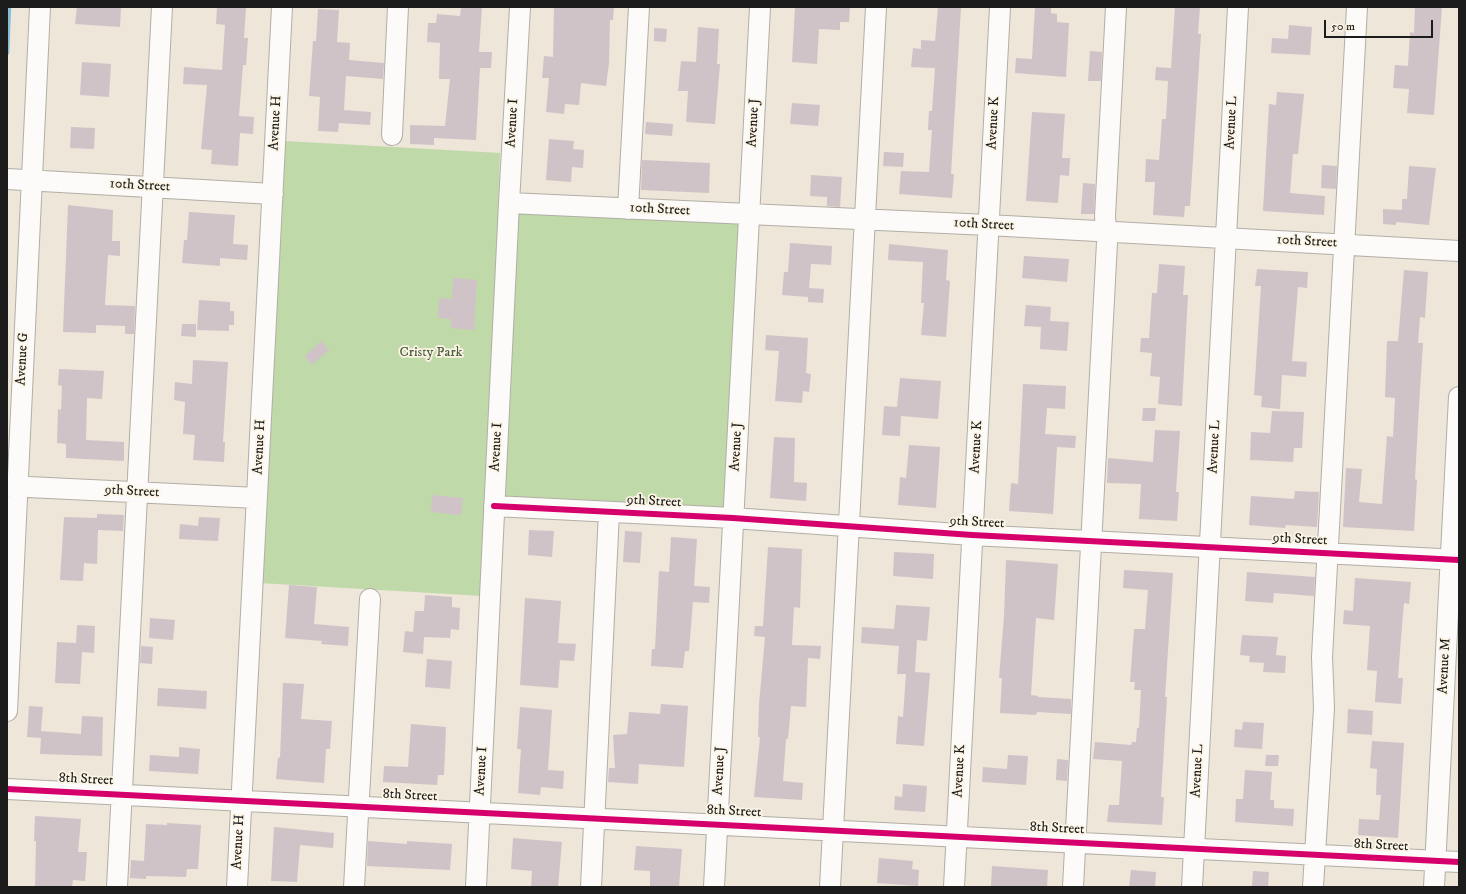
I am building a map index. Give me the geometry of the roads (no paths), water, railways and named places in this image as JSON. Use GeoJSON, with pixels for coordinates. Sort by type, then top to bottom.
{"type":"FeatureCollection","features":[{"type":"Feature","properties":{"kind":"street","name":"Avenue G"},"geometry":{"type":"LineString","coordinates":[[7,711],[12,486],[40,7]]}},
{"type":"Feature","properties":{"kind":"street"},"geometry":{"type":"LineString","coordinates":[[116,887],[162,7]]}},
{"type":"Feature","properties":{"kind":"street","name":"Avenue H"},"geometry":{"type":"LineString","coordinates":[[237,887],[282,7]]}},
{"type":"Feature","properties":{"kind":"street"},"geometry":{"type":"LineString","coordinates":[[392,135],[398,7]]}},
{"type":"Feature","properties":{"kind":"street","name":"Avenue I"},"geometry":{"type":"LineString","coordinates":[[476,887],[508,203],[520,7]]}},
{"type":"Feature","properties":{"kind":"street"},"geometry":{"type":"LineString","coordinates":[[628,209],[639,7]]}},
{"type":"Feature","properties":{"kind":"street","name":"Avenue J"},"geometry":{"type":"LineString","coordinates":[[714,887],[760,7]]}},
{"type":"Feature","properties":{"kind":"street"},"geometry":{"type":"LineString","coordinates":[[830,887],[876,7]]}},
{"type":"Feature","properties":{"kind":"street","name":"Avenue K"},"geometry":{"type":"LineString","coordinates":[[954,887],[1000,7]]}},
{"type":"Feature","properties":{"kind":"street"},"geometry":{"type":"LineString","coordinates":[[1072,887],[1107,242],[1105,216],[1116,7]]}},
{"type":"Feature","properties":{"kind":"street","name":"Avenue L"},"geometry":{"type":"LineString","coordinates":[[1192,887],[1238,7]]}},
{"type":"Feature","properties":{"kind":"street"},"geometry":{"type":"LineString","coordinates":[[1312,887],[1324,708],[1322,656],[1357,7]]}},
{"type":"Feature","properties":{"kind":"street","name":"10th Street"},"geometry":{"type":"LineString","coordinates":[[7,178],[273,194]]}},
{"type":"Feature","properties":{"kind":"street","name":"10th Street"},"geometry":{"type":"LineString","coordinates":[[508,203],[988,224],[1459,251]]}},
{"type":"Feature","properties":{"kind":"street","name":"Avenue M"},"geometry":{"type":"LineString","coordinates":[[1434,887],[1455,559],[1459,397]]}},
{"type":"Feature","properties":{"kind":"street","name":"9th Street"},"geometry":{"type":"LineString","coordinates":[[12,486],[257,498]]}},
{"type":"Feature","properties":{"kind":"street","name":"9th Street"},"geometry":{"type":"LineString","coordinates":[[494,506],[733,518],[972,535],[1455,559]]}},
{"type":"Feature","properties":{"kind":"street"},"geometry":{"type":"LineString","coordinates":[[590,887],[609,512]]}},
{"type":"Feature","properties":{"kind":"street"},"geometry":{"type":"LineString","coordinates":[[354,887],[370,599]]}},
{"type":"Feature","properties":{"kind":"street","name":"8th Street"},"geometry":{"type":"LineString","coordinates":[[7,789],[957,835],[1459,862]]}},
{"type":"Feature","properties":{"kind":"waterway"},"geometry":{"type":"LineString","coordinates":[[7,53],[9,7]]}},
{"type":"Feature","properties":{"kind":"park label","name":"Cristy Park"},"geometry":{"type":"Point","coordinates":[431,353]}}]}
